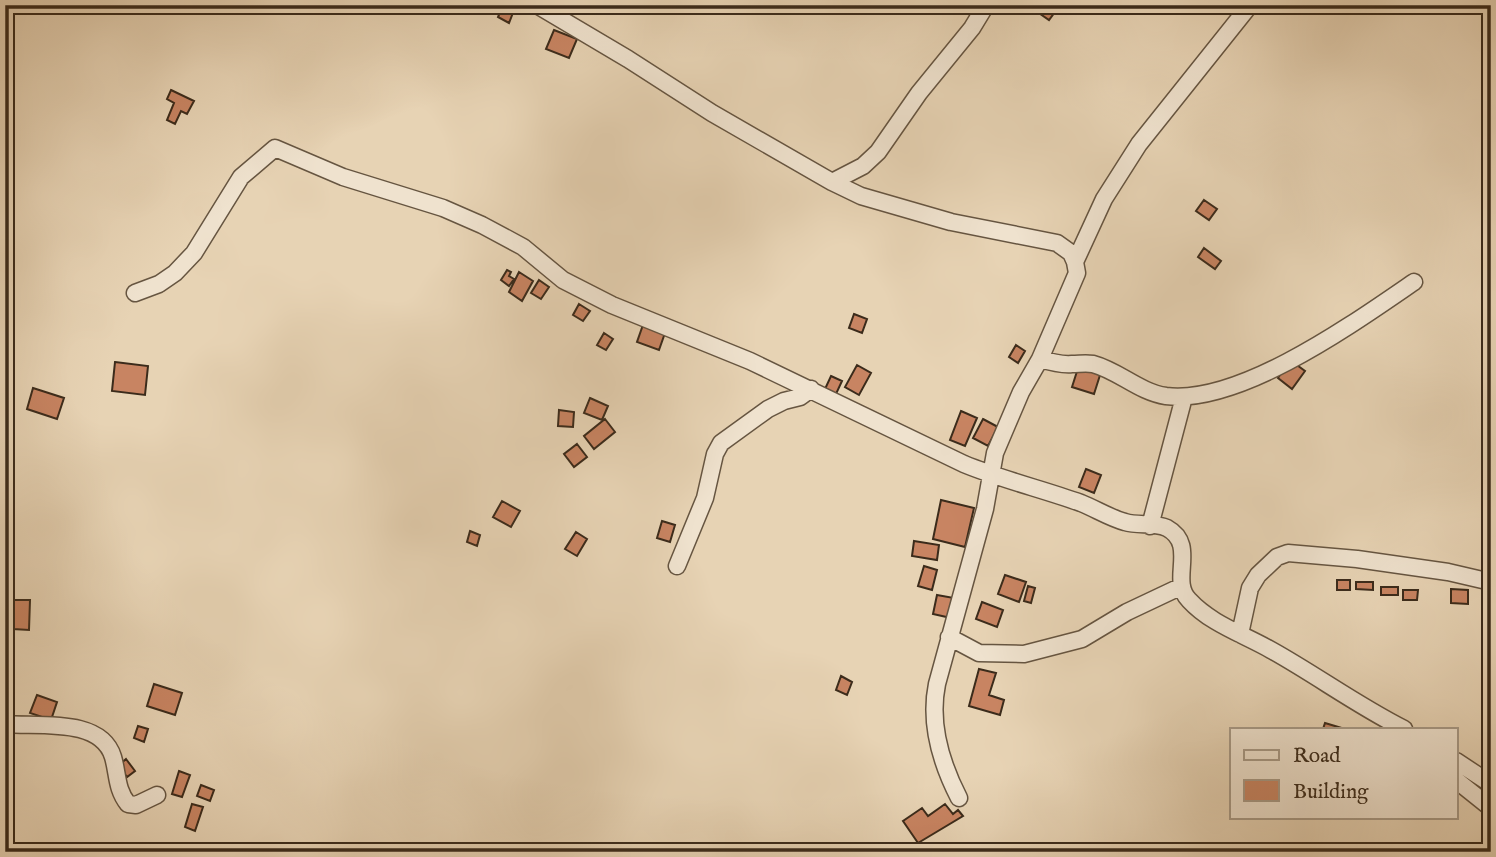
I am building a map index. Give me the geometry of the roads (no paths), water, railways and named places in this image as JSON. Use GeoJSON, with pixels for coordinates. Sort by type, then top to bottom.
{"type":"FeatureCollection","features":[{"type":"Feature","properties":{"kind":"street"},"geometry":{"type":"LineString","coordinates":[[537,5],[832,183],[861,196],[951,222],[1057,243],[1071,253],[1077,273],[1072,288],[1040,359],[1006,423],[995,453],[985,509],[948,637],[934,701],[937,739],[959,798]]}},
{"type":"Feature","properties":{"kind":"street"},"geometry":{"type":"LineString","coordinates":[[832,183],[863,166],[878,152],[986,5]]}},
{"type":"Feature","properties":{"kind":"street"},"geometry":{"type":"LineString","coordinates":[[1075,262],[1104,199],[1139,144],[1250,5]]}},
{"type":"Feature","properties":{"kind":"street"},"geometry":{"type":"LineString","coordinates":[[135,293],[159,285],[176,273],[194,253],[241,177],[275,148],[343,177],[443,208],[516,243],[564,280],[612,305],[750,361],[938,453],[990,475],[1083,504],[1125,523],[1166,527],[1180,542],[1184,554],[1182,586],[1187,598],[1198,610],[1272,650],[1402,728]]}},
{"type":"Feature","properties":{"kind":"street"},"geometry":{"type":"LineString","coordinates":[[861,196],[863,166]]}},
{"type":"Feature","properties":{"kind":"street"},"geometry":{"type":"LineString","coordinates":[[1040,359],[1057,363],[1093,364],[1153,393],[1199,396],[1246,383],[1363,317],[1414,282]]}},
{"type":"Feature","properties":{"kind":"street"},"geometry":{"type":"LineString","coordinates":[[677,566],[705,498],[715,454],[721,443],[768,409],[800,397],[811,389]]}},
{"type":"Feature","properties":{"kind":"street"},"geometry":{"type":"LineString","coordinates":[[1150,526],[1184,397]]}},
{"type":"Feature","properties":{"kind":"street"},"geometry":{"type":"LineString","coordinates":[[1240,634],[1250,589],[1258,575],[1277,557],[1288,553],[1435,570],[1491,582]]}},
{"type":"Feature","properties":{"kind":"street"},"geometry":{"type":"LineString","coordinates":[[948,637],[979,653],[1024,654],[1082,639],[1127,612],[1182,586]]}},
{"type":"Feature","properties":{"kind":"street"},"geometry":{"type":"LineString","coordinates":[[5,724],[77,728],[93,732],[110,750],[120,793],[128,804],[136,805],[157,795]]}},
{"type":"Feature","properties":{"kind":"street"},"geometry":{"type":"LineString","coordinates":[[1458,762],[1491,784]]}},
{"type":"Feature","properties":{"kind":"street"},"geometry":{"type":"LineString","coordinates":[[1458,782],[1491,808]]}}]}
